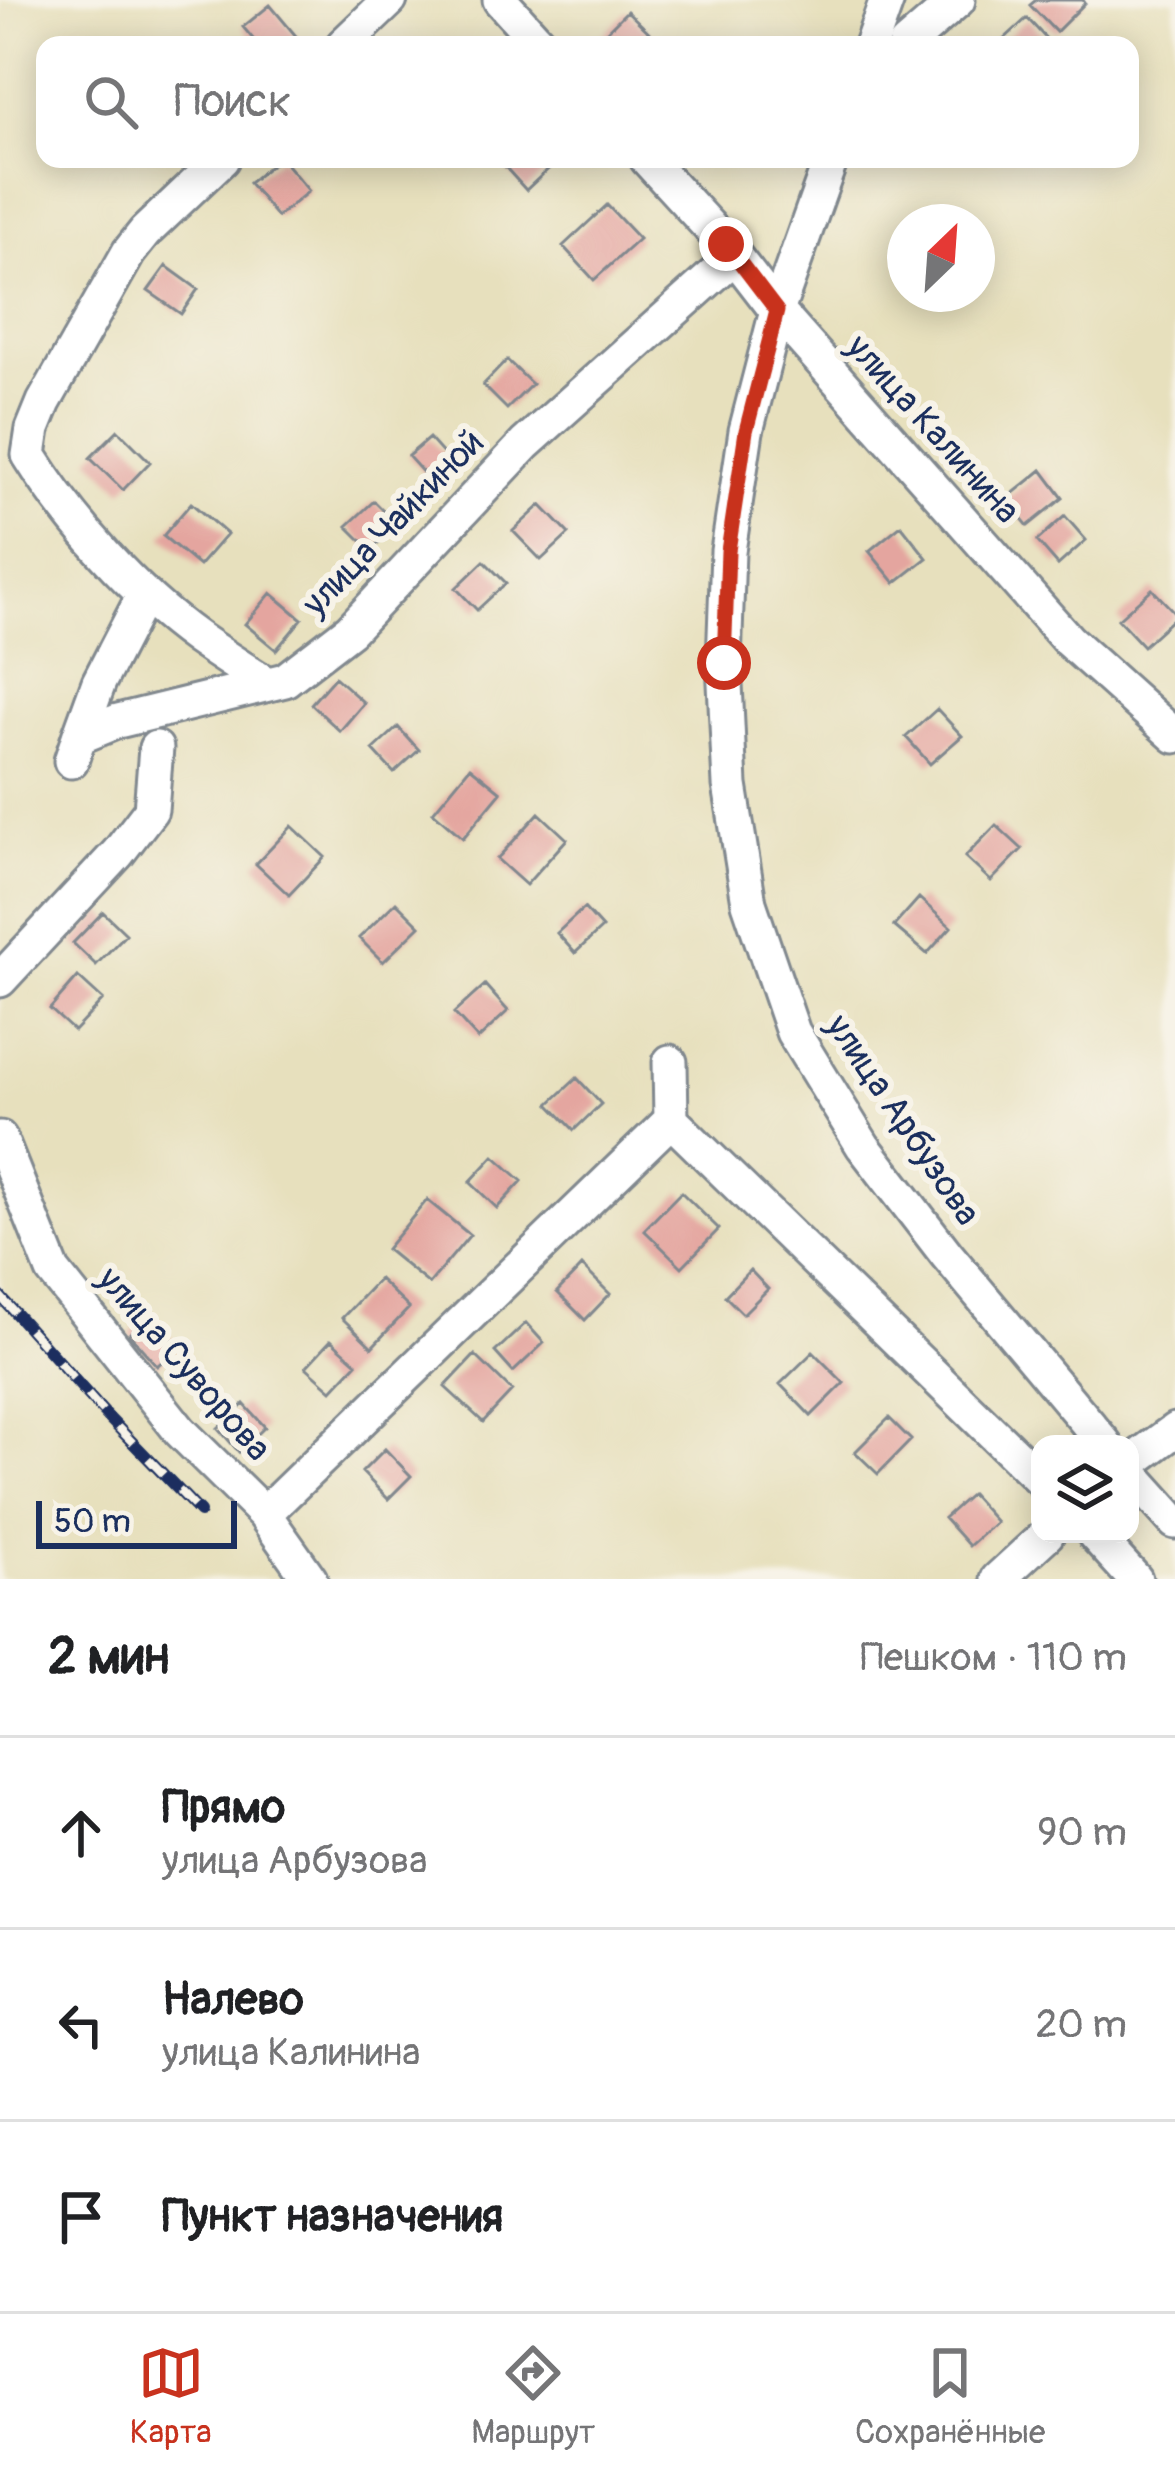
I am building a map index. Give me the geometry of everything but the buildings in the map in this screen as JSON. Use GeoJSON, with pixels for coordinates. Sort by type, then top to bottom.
{"type":"FeatureCollection","features":[{"type":"Feature","properties":{"kind":"street"},"geometry":{"type":"LineString","coordinates":[[352,36],[390,0]]}},
{"type":"Feature","properties":{"kind":"street"},"geometry":{"type":"LineString","coordinates":[[500,0],[533,36]]}},
{"type":"Feature","properties":{"kind":"street"},"geometry":{"type":"LineString","coordinates":[[875,36],[887,0]]}},
{"type":"Feature","properties":{"kind":"street"},"geometry":{"type":"LineString","coordinates":[[916,36],[958,0]]}},
{"type":"Feature","properties":{"kind":"street"},"geometry":{"type":"LineString","coordinates":[[213,168],[129,251],[44,402],[32,429],[28,455],[51,491],[144,595],[195,637],[266,684]]}},
{"type":"Feature","properties":{"kind":"street","name":"улица Калинина"},"geometry":{"type":"LineString","coordinates":[[655,168],[1069,640],[1175,736]]}},
{"type":"Feature","properties":{"kind":"street","name":"улица Арбузова"},"geometry":{"type":"LineString","coordinates":[[828,168],[777,311],[746,431],[728,551],[724,663],[730,785],[749,903],[793,1031],[863,1146],[946,1255],[1097,1435]]}},
{"type":"Feature","properties":{"kind":"street","name":"улица Чайкиной"},"geometry":{"type":"LineString","coordinates":[[144,595],[99,682],[75,749],[118,721],[285,680],[350,630],[525,444],[734,257]]}},
{"type":"Feature","properties":{"kind":"street"},"geometry":{"type":"LineString","coordinates":[[0,980],[152,810],[156,748]]}},
{"type":"Feature","properties":{"kind":"street"},"geometry":{"type":"LineString","coordinates":[[670,1063],[671,1120],[1031,1470]]}},
{"type":"Feature","properties":{"kind":"street"},"geometry":{"type":"LineString","coordinates":[[264,1514],[671,1120]]}},
{"type":"Feature","properties":{"kind":"street","name":"улица Суворова"},"geometry":{"type":"LineString","coordinates":[[0,1138],[53,1271],[180,1431],[264,1514],[310,1579]]}},
{"type":"Feature","properties":{"kind":"street"},"geometry":{"type":"LineString","coordinates":[[1139,1456],[1175,1430]]}},
{"type":"Feature","properties":{"kind":"street"},"geometry":{"type":"LineString","coordinates":[[1139,1482],[1175,1522]]}},
{"type":"Feature","properties":{"kind":"street"},"geometry":{"type":"LineString","coordinates":[[998,1579],[1038,1543]]}},
{"type":"Feature","properties":{"kind":"street"},"geometry":{"type":"LineString","coordinates":[[1102,1543],[1135,1579]]}},
{"type":"Feature","properties":{"kind":"railway"},"geometry":{"type":"LineString","coordinates":[[0,1296],[200,1512]]}},
{"type":"Feature","properties":{"kind":"route"},"geometry":{"type":"LineString","coordinates":[[724,663],[728,551],[746,431],[777,311],[726,244]]}}]}
